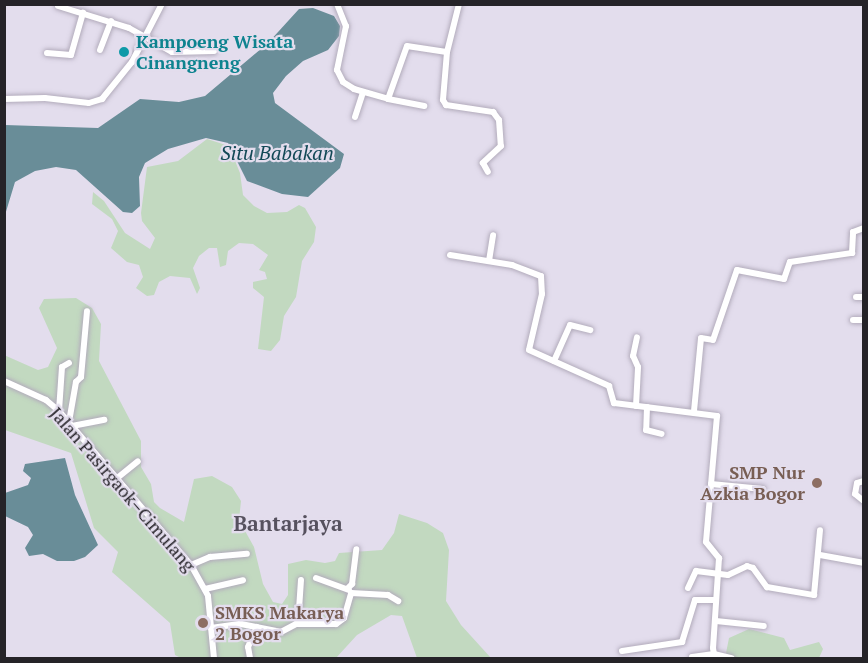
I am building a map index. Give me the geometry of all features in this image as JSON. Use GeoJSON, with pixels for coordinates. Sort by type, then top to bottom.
{"type":"FeatureCollection","features":[{"type":"Feature","properties":{"kind":"street"},"geometry":{"type":"LineString","coordinates":[[4,99],[96,102],[127,71],[143,36],[162,4]]}},
{"type":"Feature","properties":{"kind":"street"},"geometry":{"type":"LineString","coordinates":[[337,4],[346,26],[337,70],[346,85],[388,99],[424,106]]}},
{"type":"Feature","properties":{"kind":"street"},"geometry":{"type":"LineString","coordinates":[[459,4],[447,52],[444,104],[493,112],[499,120],[501,146],[483,163],[488,172]]}},
{"type":"Feature","properties":{"kind":"street"},"geometry":{"type":"LineString","coordinates":[[58,6],[111,21],[172,52],[214,51]]}},
{"type":"Feature","properties":{"kind":"street"},"geometry":{"type":"LineString","coordinates":[[47,53],[71,55],[83,13]]}},
{"type":"Feature","properties":{"kind":"street"},"geometry":{"type":"LineString","coordinates":[[100,50],[111,21]]}},
{"type":"Feature","properties":{"kind":"street"},"geometry":{"type":"LineString","coordinates":[[388,99],[407,46],[447,52]]}},
{"type":"Feature","properties":{"kind":"street"},"geometry":{"type":"LineString","coordinates":[[355,117],[363,92]]}},
{"type":"Feature","properties":{"kind":"street"},"geometry":{"type":"LineString","coordinates":[[694,411],[701,338],[713,340],[737,270],[784,279],[790,262],[852,253],[854,232],[864,228]]}},
{"type":"Feature","properties":{"kind":"street"},"geometry":{"type":"LineString","coordinates":[[489,261],[493,236]]}},
{"type":"Feature","properties":{"kind":"street"},"geometry":{"type":"LineString","coordinates":[[450,255],[489,261],[541,276],[542,294],[529,350],[609,386],[614,403],[713,413],[718,420],[707,545],[719,556],[714,654]]}},
{"type":"Feature","properties":{"kind":"street"},"geometry":{"type":"LineString","coordinates":[[856,297],[864,297]]}},
{"type":"Feature","properties":{"kind":"street"},"geometry":{"type":"LineString","coordinates":[[87,310],[81,377],[76,382],[71,424],[104,420]]}},
{"type":"Feature","properties":{"kind":"street"},"geometry":{"type":"LineString","coordinates":[[853,320],[864,320]]}},
{"type":"Feature","properties":{"kind":"street"},"geometry":{"type":"LineString","coordinates":[[554,361],[570,325],[590,330]]}},
{"type":"Feature","properties":{"kind":"street"},"geometry":{"type":"LineString","coordinates":[[636,406],[638,367],[633,356],[637,337]]}},
{"type":"Feature","properties":{"kind":"street"},"geometry":{"type":"LineString","coordinates":[[59,411],[62,367],[69,363]]}},
{"type":"Feature","properties":{"kind":"street","name":"Jalan Pasirgaok–Cimulang"},"geometry":{"type":"LineString","coordinates":[[4,381],[29,391],[59,411],[191,565],[205,589],[214,658]]}},
{"type":"Feature","properties":{"kind":"street"},"geometry":{"type":"LineString","coordinates":[[647,407],[646,430],[662,434]]}},
{"type":"Feature","properties":{"kind":"street"},"geometry":{"type":"LineString","coordinates":[[116,479],[138,461]]}},
{"type":"Feature","properties":{"kind":"street"},"geometry":{"type":"LineString","coordinates":[[864,481],[857,483],[855,494],[864,501]]}},
{"type":"Feature","properties":{"kind":"street"},"geometry":{"type":"LineString","coordinates":[[711,484],[763,489]]}},
{"type":"Feature","properties":{"kind":"street"},"geometry":{"type":"LineString","coordinates":[[688,588],[696,571],[730,575],[739,567],[752,567],[767,587],[814,595],[820,555],[819,530]]}},
{"type":"Feature","properties":{"kind":"street"},"geometry":{"type":"LineString","coordinates":[[211,628],[241,624],[281,632],[298,624],[341,622],[352,584],[356,549]]}},
{"type":"Feature","properties":{"kind":"street"},"geometry":{"type":"LineString","coordinates":[[191,565],[210,556],[247,554]]}},
{"type":"Feature","properties":{"kind":"street"},"geometry":{"type":"LineString","coordinates":[[820,555],[864,563]]}},
{"type":"Feature","properties":{"kind":"street"},"geometry":{"type":"LineString","coordinates":[[316,578],[350,590],[388,595],[398,601]]}},
{"type":"Feature","properties":{"kind":"street"},"geometry":{"type":"LineString","coordinates":[[205,589],[243,580]]}},
{"type":"Feature","properties":{"kind":"street"},"geometry":{"type":"LineString","coordinates":[[298,624],[301,580]]}},
{"type":"Feature","properties":{"kind":"street"},"geometry":{"type":"LineString","coordinates":[[622,651],[682,642],[695,600],[716,600]]}},
{"type":"Feature","properties":{"kind":"street"},"geometry":{"type":"LineString","coordinates":[[716,621],[764,626]]}},
{"type":"Feature","properties":{"kind":"street"},"geometry":{"type":"LineString","coordinates":[[249,658],[248,647],[257,627]]}},
{"type":"Feature","properties":{"kind":"street"},"geometry":{"type":"LineString","coordinates":[[692,657],[714,654],[732,658]]}},
{"type":"Feature","properties":{"kind":"green space"},"geometry":{"type":"Polygon","coordinates":[[[207,139],[229,146],[240,173],[243,195],[254,206],[267,213],[287,212],[299,205],[305,208],[316,227],[314,242],[302,261],[296,297],[284,316],[280,340],[271,351],[258,349],[264,297],[253,288],[253,282],[267,279],[265,272],[259,270],[268,255],[253,244],[239,243],[228,251],[226,265],[220,267],[217,248],[209,248],[199,256],[193,268],[200,288],[197,294],[190,278],[170,276],[159,282],[154,295],[147,296],[136,288],[143,277],[139,265],[127,262],[111,248],[118,231],[112,219],[92,204],[93,192],[104,201],[125,233],[150,249],[155,238],[142,221],[141,213],[147,167],[178,161],[207,139]]]}},
{"type":"Feature","properties":{"kind":"green space"},"geometry":{"type":"Polygon","coordinates":[[[76,298],[92,308],[101,324],[99,361],[141,441],[141,467],[151,484],[154,502],[160,508],[184,522],[194,479],[212,476],[232,487],[241,501],[239,520],[254,547],[263,584],[273,602],[282,604],[288,595],[288,564],[306,560],[325,563],[335,561],[339,553],[382,550],[394,533],[399,514],[427,523],[443,533],[449,550],[446,601],[461,625],[491,658],[417,658],[402,616],[391,615],[357,635],[336,658],[181,658],[175,655],[170,623],[112,572],[118,552],[94,528],[71,453],[5,430],[4,355],[38,370],[48,367],[57,348],[39,308],[44,299],[76,298]]]}},
{"type":"Feature","properties":{"kind":"green space"},"geometry":{"type":"Polygon","coordinates":[[[749,629],[784,638],[790,650],[819,642],[823,649],[819,658],[729,657],[726,653],[729,638],[749,629]]]}},
{"type":"Feature","properties":{"kind":"water","name":"Situ Babakan"},"geometry":{"type":"Polygon","coordinates":[[[313,8],[334,16],[340,26],[339,36],[328,50],[303,61],[286,76],[273,93],[275,103],[344,154],[340,168],[308,197],[282,194],[247,181],[228,143],[206,138],[168,149],[145,163],[139,177],[140,206],[132,213],[123,212],[76,170],[56,167],[35,171],[15,182],[5,215],[5,125],[98,128],[140,99],[179,102],[205,96],[268,43],[299,9],[313,8]]]}},
{"type":"Feature","properties":{"kind":"water"},"geometry":{"type":"Polygon","coordinates":[[[65,458],[75,495],[98,545],[85,557],[74,561],[57,561],[43,554],[29,556],[25,548],[33,535],[28,527],[5,516],[5,493],[28,485],[31,478],[23,471],[25,464],[65,458]]]}},
{"type":"Feature","properties":{"kind":"place","name":"Kampoeng Wisata Cinangneng"},"geometry":{"type":"Point","coordinates":[124,52]}},
{"type":"Feature","properties":{"kind":"place","name":"SMP Nur Azkia Bogor"},"geometry":{"type":"Point","coordinates":[817,483]}},
{"type":"Feature","properties":{"kind":"place","name":"SMKS Makarya 2 Bogor"},"geometry":{"type":"Point","coordinates":[203,623]}},
{"type":"Feature","properties":{"kind":"district","name":"Bantarjaya"},"geometry":{"type":"Point","coordinates":[288,523]}}]}
